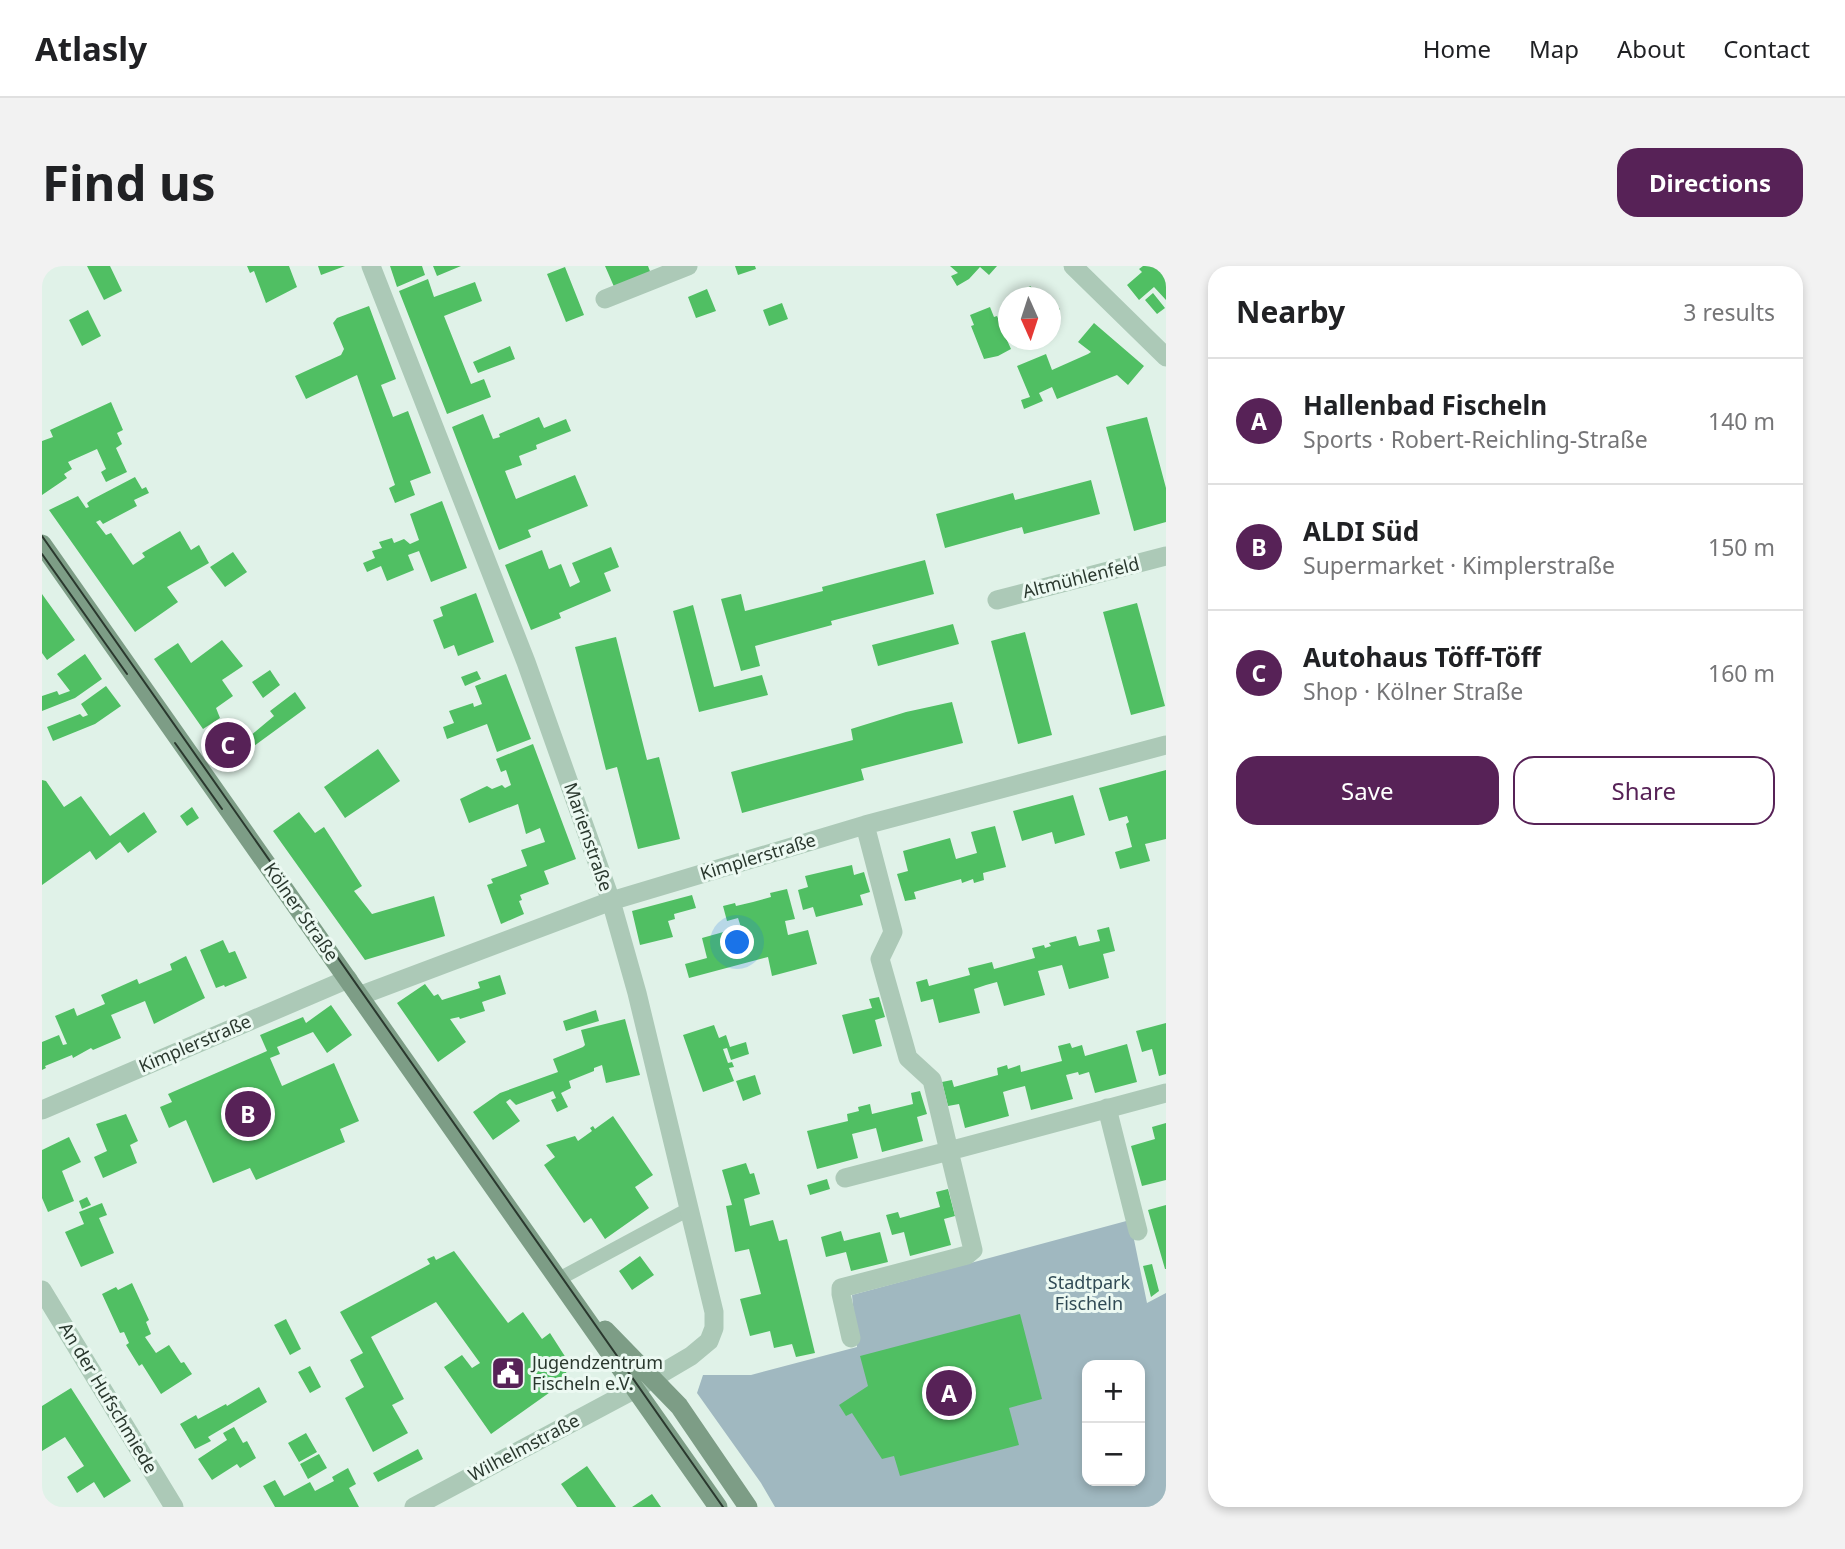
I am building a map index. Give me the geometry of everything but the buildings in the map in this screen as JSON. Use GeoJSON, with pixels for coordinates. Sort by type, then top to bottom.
{"type":"FeatureCollection","features":[{"type":"Feature","properties":{"kind":"main road","name":"Kölner Straße"},"geometry":{"type":"LineString","coordinates":[[42,544],[718,1507]]}},
{"type":"Feature","properties":{"kind":"main road","name":"Kölner Straße"},"geometry":{"type":"LineString","coordinates":[[558,1281],[653,1379],[693,1425],[748,1507]]}},
{"type":"Feature","properties":{"kind":"street","name":"Marienstraße"},"geometry":{"type":"LineString","coordinates":[[371,266],[526,662],[611,901],[637,993],[714,1312],[714,1328],[709,1341],[702,1348],[635,1390]]}},
{"type":"Feature","properties":{"kind":"street"},"geometry":{"type":"LineString","coordinates":[[605,299],[688,266]]}},
{"type":"Feature","properties":{"kind":"street"},"geometry":{"type":"LineString","coordinates":[[1073,266],[1166,357]]}},
{"type":"Feature","properties":{"kind":"street","name":"Altmühlenfeld"},"geometry":{"type":"LineString","coordinates":[[997,600],[1166,556]]}},
{"type":"Feature","properties":{"kind":"street","name":"Kimplerstraße"},"geometry":{"type":"LineString","coordinates":[[359,996],[611,901],[866,825],[1166,745]]}},
{"type":"Feature","properties":{"kind":"street"},"geometry":{"type":"LineString","coordinates":[[851,1338],[841,1288],[967,1255],[973,1250],[932,1080],[908,1058],[880,958],[893,932],[866,825]]}},
{"type":"Feature","properties":{"kind":"street","name":"Kimplerstraße"},"geometry":{"type":"LineString","coordinates":[[42,1110],[348,979]]}},
{"type":"Feature","properties":{"kind":"street"},"geometry":{"type":"LineString","coordinates":[[845,1178],[1166,1093]]}},
{"type":"Feature","properties":{"kind":"street"},"geometry":{"type":"LineString","coordinates":[[1107,1108],[1139,1231]]}},
{"type":"Feature","properties":{"kind":"street","name":"An der Hufschmiede"},"geometry":{"type":"LineString","coordinates":[[42,1290],[174,1507]]}},
{"type":"Feature","properties":{"kind":"street","name":"Wilhelmstraße"},"geometry":{"type":"LineString","coordinates":[[414,1507],[635,1390]]}},
{"type":"Feature","properties":{"kind":"lane"},"geometry":{"type":"LineString","coordinates":[[558,1281],[689,1209]]}},
{"type":"Feature","properties":{"kind":"green space","name":"Stadtpark Fischeln"},"geometry":{"type":"Polygon","coordinates":[[[1130,1220],[1147,1303],[1166,1293],[1166,1507],[775,1507],[697,1393],[703,1375],[751,1375],[857,1347],[852,1295],[1130,1220]]]}},
{"type":"Feature","properties":{"kind":"tram line"},"geometry":{"type":"LineString","coordinates":[[42,536],[723,1507]]}},
{"type":"Feature","properties":{"kind":"tram line"},"geometry":{"type":"LineString","coordinates":[[42,554],[127,674]]}},
{"type":"Feature","properties":{"kind":"tram line"},"geometry":{"type":"LineString","coordinates":[[175,743],[222,809]]}},
{"type":"Feature","properties":{"kind":"place","name":"Autohaus Töff-Töff"},"geometry":{"type":"Point","coordinates":[228,745]}},
{"type":"Feature","properties":{"kind":"place","name":"ALDI Süd"},"geometry":{"type":"Point","coordinates":[248,1114]}},
{"type":"Feature","properties":{"kind":"place","name":"Jugendzentrum Fischeln e.V."},"geometry":{"type":"Point","coordinates":[508,1373]}},
{"type":"Feature","properties":{"kind":"place","name":"Hallenbad Fischeln"},"geometry":{"type":"Point","coordinates":[949,1393]}}]}
